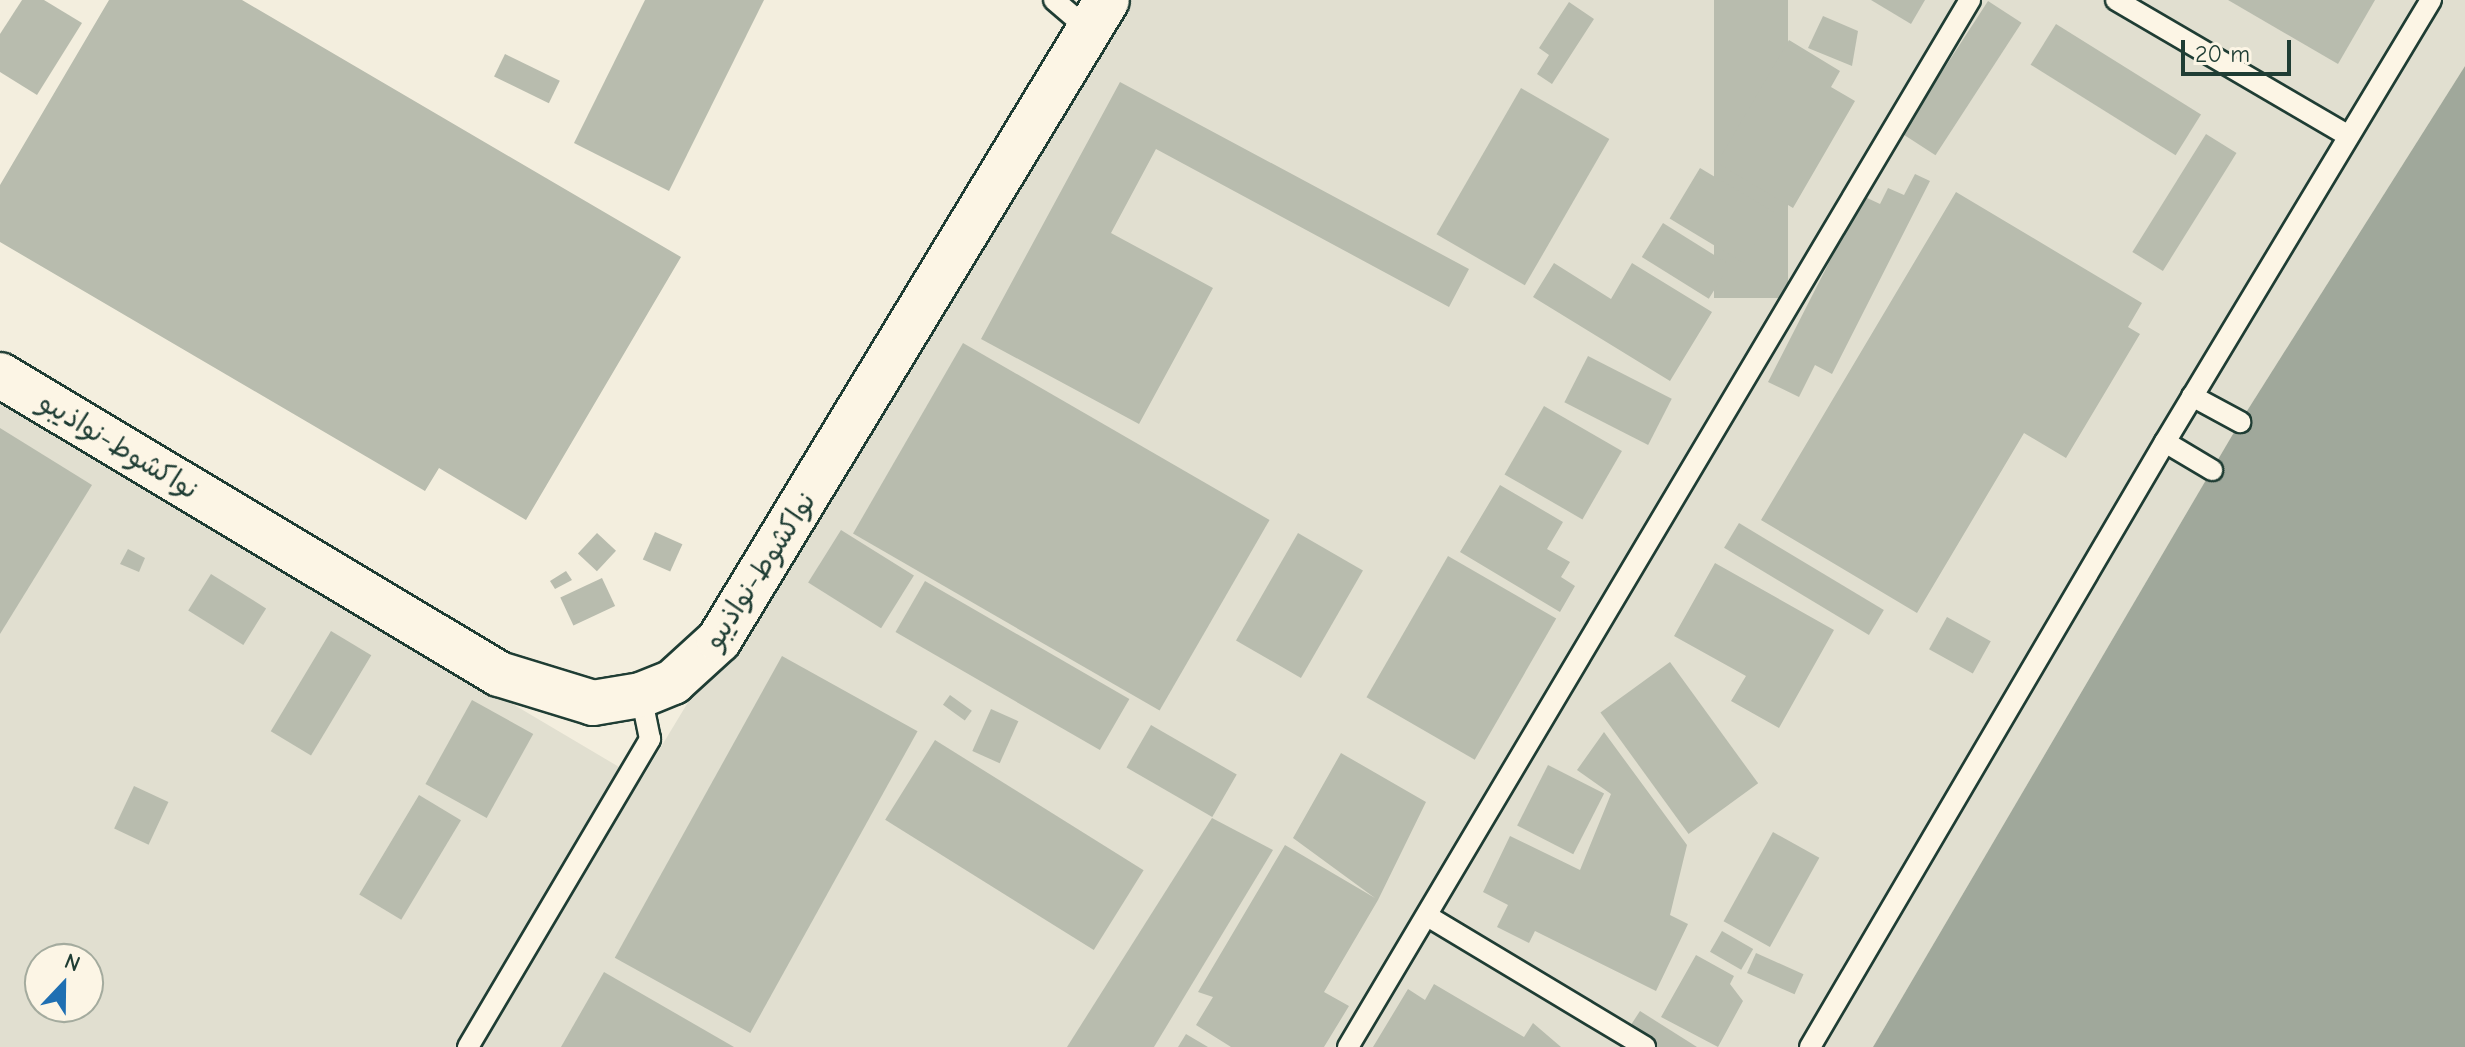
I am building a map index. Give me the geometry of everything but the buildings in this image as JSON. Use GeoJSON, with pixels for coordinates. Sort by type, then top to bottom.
{"type":"FeatureCollection","features":[{"type":"Feature","properties":{"kind":"main road","name":"نواكشوط-نواذيبو"},"geometry":{"type":"LineString","coordinates":[[0,375],[499,674],[593,703],[641,695],[673,682],[719,640],[1098,15]]}},
{"type":"Feature","properties":{"kind":"lane"},"geometry":{"type":"LineString","coordinates":[[1054,0],[1098,15]]}},
{"type":"Feature","properties":{"kind":"lane"},"geometry":{"type":"LineString","coordinates":[[1348,1047],[1429,917],[1970,0]]}},
{"type":"Feature","properties":{"kind":"lane"},"geometry":{"type":"LineString","coordinates":[[2116,0],[2347,135]]}},
{"type":"Feature","properties":{"kind":"lane"},"geometry":{"type":"LineString","coordinates":[[1810,1047],[2192,396],[2431,0]]}},
{"type":"Feature","properties":{"kind":"lane"},"geometry":{"type":"LineString","coordinates":[[2192,396],[2240,422]]}},
{"type":"Feature","properties":{"kind":"lane"},"geometry":{"type":"LineString","coordinates":[[2165,442],[2212,470]]}},
{"type":"Feature","properties":{"kind":"lane"},"geometry":{"type":"LineString","coordinates":[[468,1047],[650,739],[641,695]]}},
{"type":"Feature","properties":{"kind":"lane"},"geometry":{"type":"LineString","coordinates":[[1429,917],[1645,1047]]}},
{"type":"Feature","properties":{"kind":"shaded area"},"geometry":{"type":"Polygon","coordinates":[[[1113,0],[2465,0],[2465,66],[2240,422],[1873,1047],[0,1047],[0,400],[641,780],[1113,0]]]}},
{"type":"Feature","properties":{"kind":"shaded area"},"geometry":{"type":"Polygon","coordinates":[[[2465,66],[2465,1047],[1873,1047],[2240,422],[2465,66]]]}}]}
